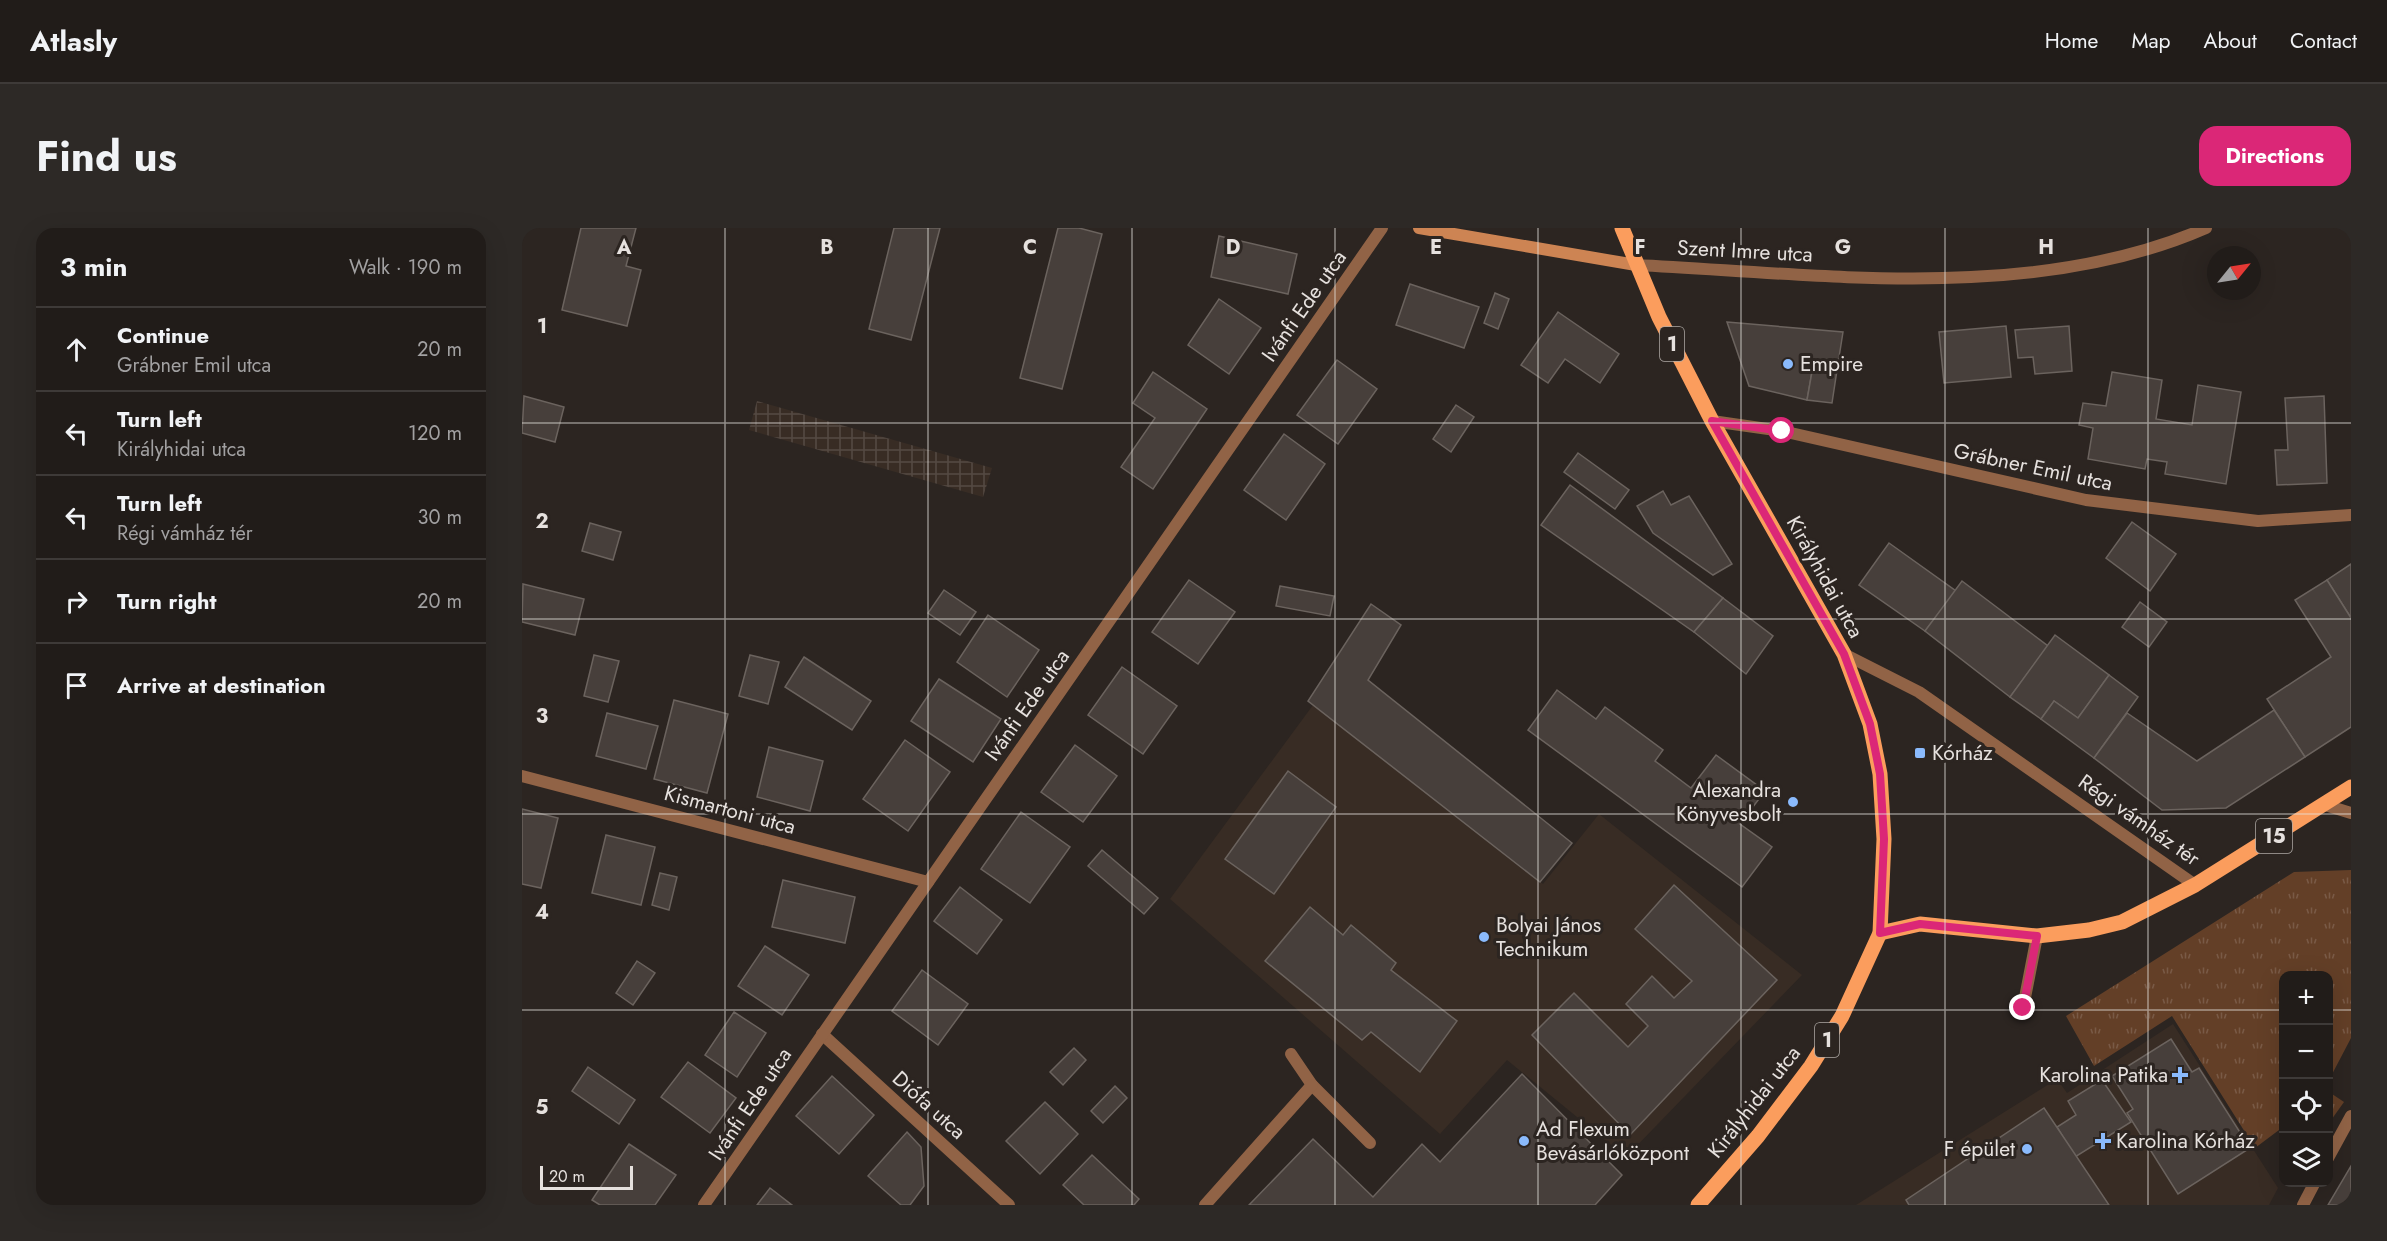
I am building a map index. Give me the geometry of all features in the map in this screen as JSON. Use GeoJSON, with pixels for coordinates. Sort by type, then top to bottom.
{"type":"FeatureCollection","features":[{"type":"Feature","properties":{"kind":"main road","name":"Királyhidai utca"},"geometry":{"type":"LineString","coordinates":[[1622,228],[1636,266],[1712,421],[1844,654],[1870,724],[1880,774],[1884,839],[1880,933],[1842,1016],[1811,1066],[1758,1136],[1698,1205]]}},
{"type":"Feature","properties":{"kind":"main road","name":"15"},"geometry":{"type":"LineString","coordinates":[[2195,885],[2351,787]]}},
{"type":"Feature","properties":{"kind":"main road","name":"Régi vámház tér"},"geometry":{"type":"LineString","coordinates":[[1880,933],[1920,924],[2037,936],[2089,930],[2122,922],[2195,885]]}},
{"type":"Feature","properties":{"kind":"street","name":"Ivánfi Ede utca"},"geometry":{"type":"LineString","coordinates":[[704,1205],[1382,228]]}},
{"type":"Feature","properties":{"kind":"street"},"geometry":{"type":"LineString","coordinates":[[1419,228],[1636,266]]}},
{"type":"Feature","properties":{"kind":"street","name":"Szent Imre utca"},"geometry":{"type":"LineString","coordinates":[[1636,266],[1976,279],[2137,253],[2206,228]]}},
{"type":"Feature","properties":{"kind":"street","name":"Grábner Emil utca"},"geometry":{"type":"LineString","coordinates":[[1712,421],[1782,431],[2086,500],[2258,521],[2351,515]]}},
{"type":"Feature","properties":{"kind":"street","name":"Régi vámház tér"},"geometry":{"type":"LineString","coordinates":[[1844,654],[1919,692],[2195,885]]}},
{"type":"Feature","properties":{"kind":"street","name":"Kismartoni utca"},"geometry":{"type":"LineString","coordinates":[[522,776],[928,882]]}},
{"type":"Feature","properties":{"kind":"street"},"geometry":{"type":"LineString","coordinates":[[2325,805],[2351,813]]}},
{"type":"Feature","properties":{"kind":"street"},"geometry":{"type":"LineString","coordinates":[[2023,1008],[2037,936]]}},
{"type":"Feature","properties":{"kind":"street","name":"Diófa utca"},"geometry":{"type":"LineString","coordinates":[[822,1034],[1009,1205]]}},
{"type":"Feature","properties":{"kind":"street"},"geometry":{"type":"LineString","coordinates":[[1291,1054],[1312,1085],[1370,1143]]}},
{"type":"Feature","properties":{"kind":"street"},"geometry":{"type":"LineString","coordinates":[[1205,1205],[1312,1085]]}},
{"type":"Feature","properties":{"kind":"street"},"geometry":{"type":"LineString","coordinates":[[2333,1149],[2351,1116]]}},
{"type":"Feature","properties":{"kind":"street"},"geometry":{"type":"LineString","coordinates":[[2303,1205],[2312,1187]]}},
{"type":"Feature","properties":{"kind":"shaded area"},"geometry":{"type":"Polygon","coordinates":[[[757,401],[992,468],[983,497],[749,430],[757,401]]]}},
{"type":"Feature","properties":{"kind":"shaded area","name":"Bolyai János Technikum"},"geometry":{"type":"Polygon","coordinates":[[[1316,701],[1543,884],[1599,814],[1802,975],[1626,1157],[1507,1060],[1440,1134],[1170,899],[1316,701]]]}},
{"type":"Feature","properties":{"kind":"shaded area","name":"Karolina Kórház"},"geometry":{"type":"Polygon","coordinates":[[[2173,1024],[2278,1188],[2269,1205],[1856,1205],[2057,1079],[2067,1093],[2173,1024]]]}},
{"type":"Feature","properties":{"kind":"green space"},"geometry":{"type":"Polygon","coordinates":[[[2351,870],[2351,1038],[2333,1072],[2333,971],[2279,971],[2279,1130],[2255,1148],[2172,1016],[2094,1066],[2066,1016],[2294,872],[2351,870]]]}},
{"type":"Feature","properties":{"kind":"green space"},"geometry":{"type":"Polygon","coordinates":[[[2333,1095],[2344,1102],[2333,1117],[2333,1095]]]}},
{"type":"Feature","properties":{"kind":"building"},"geometry":{"type":"Polygon","coordinates":[[[581,228],[636,228],[626,266],[641,270],[627,326],[562,310],[581,228]]]}},
{"type":"Feature","properties":{"kind":"building"},"geometry":{"type":"Polygon","coordinates":[[[894,228],[940,228],[911,340],[869,329],[894,228]]]}},
{"type":"Feature","properties":{"kind":"building"},"geometry":{"type":"Polygon","coordinates":[[[1058,228],[1079,228],[1102,234],[1062,389],[1020,378],[1058,228]]]}},
{"type":"Feature","properties":{"kind":"building"},"geometry":{"type":"Polygon","coordinates":[[[1219,236],[1297,254],[1288,294],[1211,277],[1219,236]]]}},
{"type":"Feature","properties":{"kind":"building"},"geometry":{"type":"Polygon","coordinates":[[[1410,284],[1479,307],[1464,348],[1396,325],[1410,284]]]}},
{"type":"Feature","properties":{"kind":"building"},"geometry":{"type":"Polygon","coordinates":[[[1495,293],[1509,299],[1498,329],[1484,323],[1495,293]]]}},
{"type":"Feature","properties":{"kind":"building"},"geometry":{"type":"Polygon","coordinates":[[[1219,299],[1261,328],[1229,374],[1188,345],[1219,299]]]}},
{"type":"Feature","properties":{"kind":"building"},"geometry":{"type":"Polygon","coordinates":[[[1558,312],[1619,354],[1600,383],[1565,359],[1548,383],[1521,365],[1558,312]]]}},
{"type":"Feature","properties":{"kind":"building"},"geometry":{"type":"Polygon","coordinates":[[[1727,322],[1843,332],[1837,370],[1813,366],[1807,400],[1749,386],[1727,322]]]}},
{"type":"Feature","properties":{"kind":"building"},"geometry":{"type":"Polygon","coordinates":[[[2006,326],[2011,377],[1944,383],[1939,332],[2006,326]]]}},
{"type":"Feature","properties":{"kind":"building"},"geometry":{"type":"Polygon","coordinates":[[[2069,326],[2072,371],[2035,374],[2033,357],[2018,358],[2015,330],[2069,326]]]}},
{"type":"Feature","properties":{"kind":"building"},"geometry":{"type":"Polygon","coordinates":[[[1337,360],[1377,389],[1338,444],[1297,415],[1337,360]]]}},
{"type":"Feature","properties":{"kind":"building"},"geometry":{"type":"Polygon","coordinates":[[[1813,366],[1837,370],[1832,403],[1807,400],[1813,366]]]}},
{"type":"Feature","properties":{"kind":"building"},"geometry":{"type":"Polygon","coordinates":[[[1153,372],[1207,409],[1153,489],[1121,467],[1155,418],[1133,403],[1153,372]]]}},
{"type":"Feature","properties":{"kind":"building"},"geometry":{"type":"Polygon","coordinates":[[[2112,372],[2162,380],[2156,419],[2192,425],[2198,385],[2241,392],[2226,484],[2165,474],[2167,462],[2147,459],[2145,469],[2088,459],[2093,428],[2079,425],[2083,403],[2106,406],[2112,372]]]}},
{"type":"Feature","properties":{"kind":"building"},"geometry":{"type":"Polygon","coordinates":[[[524,396],[564,407],[555,442],[522,433],[524,396]]]}},
{"type":"Feature","properties":{"kind":"building"},"geometry":{"type":"Polygon","coordinates":[[[2324,396],[2327,483],[2277,485],[2275,450],[2288,450],[2285,398],[2324,396]]]}},
{"type":"Feature","properties":{"kind":"building"},"geometry":{"type":"Polygon","coordinates":[[[1456,405],[1474,417],[1451,452],[1433,439],[1456,405]]]}},
{"type":"Feature","properties":{"kind":"building"},"geometry":{"type":"Polygon","coordinates":[[[1284,434],[1325,464],[1286,520],[1244,490],[1284,434]]]}},
{"type":"Feature","properties":{"kind":"building"},"geometry":{"type":"Polygon","coordinates":[[[1578,453],[1629,490],[1615,509],[1564,472],[1578,453]]]}},
{"type":"Feature","properties":{"kind":"building"},"geometry":{"type":"Polygon","coordinates":[[[1570,485],[1723,598],[1694,632],[1541,525],[1570,485]]]}},
{"type":"Feature","properties":{"kind":"building"},"geometry":{"type":"Polygon","coordinates":[[[1663,491],[1671,505],[1689,496],[1732,564],[1713,575],[1653,533],[1637,506],[1663,491]]]}},
{"type":"Feature","properties":{"kind":"building"},"geometry":{"type":"Polygon","coordinates":[[[2132,522],[2176,554],[2150,591],[2106,558],[2132,522]]]}},
{"type":"Feature","properties":{"kind":"building"},"geometry":{"type":"Polygon","coordinates":[[[590,523],[621,532],[613,560],[582,551],[590,523]]]}},
{"type":"Feature","properties":{"kind":"building"},"geometry":{"type":"Polygon","coordinates":[[[1889,543],[1956,591],[1925,631],[1859,585],[1889,543]]]}},
{"type":"Feature","properties":{"kind":"building"},"geometry":{"type":"Polygon","coordinates":[[[2351,564],[2351,618],[2327,580],[2351,564]]]}},
{"type":"Feature","properties":{"kind":"building"},"geometry":{"type":"Polygon","coordinates":[[[1189,580],[1235,612],[1198,664],[1152,632],[1189,580]]]}},
{"type":"Feature","properties":{"kind":"building"},"geometry":{"type":"Polygon","coordinates":[[[2327,580],[2351,618],[2351,727],[2305,757],[2267,699],[2331,657],[2295,600],[2327,580]]]}},
{"type":"Feature","properties":{"kind":"building"},"geometry":{"type":"Polygon","coordinates":[[[1962,581],[2048,646],[2010,697],[1925,631],[1962,581]]]}},
{"type":"Feature","properties":{"kind":"building"},"geometry":{"type":"Polygon","coordinates":[[[523,584],[584,599],[575,635],[522,622],[523,584]]]}},
{"type":"Feature","properties":{"kind":"building"},"geometry":{"type":"Polygon","coordinates":[[[1280,586],[1334,596],[1330,616],[1276,606],[1280,586]]]}},
{"type":"Feature","properties":{"kind":"building"},"geometry":{"type":"Polygon","coordinates":[[[944,590],[976,612],[960,635],[928,613],[944,590]]]}},
{"type":"Feature","properties":{"kind":"building"},"geometry":{"type":"Polygon","coordinates":[[[1723,598],[1773,636],[1746,674],[1694,632],[1723,598]]]}},
{"type":"Feature","properties":{"kind":"building"},"geometry":{"type":"Polygon","coordinates":[[[2140,602],[2167,622],[2149,647],[2122,627],[2140,602]]]}},
{"type":"Feature","properties":{"kind":"building"},"geometry":{"type":"Polygon","coordinates":[[[1371,604],[1401,625],[1368,680],[1572,843],[1540,882],[1308,701],[1371,604]]]}},
{"type":"Feature","properties":{"kind":"building"},"geometry":{"type":"Polygon","coordinates":[[[988,615],[1039,650],[1007,697],[957,662],[988,615]]]}},
{"type":"Feature","properties":{"kind":"building"},"geometry":{"type":"Polygon","coordinates":[[[2055,635],[2109,675],[2078,718],[2054,701],[2041,719],[2010,697],[2055,635]]]}},
{"type":"Feature","properties":{"kind":"building"},"geometry":{"type":"Polygon","coordinates":[[[594,655],[619,661],[608,702],[584,696],[594,655]]]}},
{"type":"Feature","properties":{"kind":"building"},"geometry":{"type":"Polygon","coordinates":[[[750,655],[779,662],[768,704],[739,696],[750,655]]]}},
{"type":"Feature","properties":{"kind":"building"},"geometry":{"type":"Polygon","coordinates":[[[804,657],[871,701],[852,730],[785,687],[804,657]]]}},
{"type":"Feature","properties":{"kind":"building"},"geometry":{"type":"Polygon","coordinates":[[[1122,667],[1177,706],[1143,754],[1088,715],[1122,667]]]}},
{"type":"Feature","properties":{"kind":"building"},"geometry":{"type":"Polygon","coordinates":[[[2109,675],[2138,697],[2094,758],[2041,719],[2054,701],[2078,718],[2109,675]]]}},
{"type":"Feature","properties":{"kind":"building"},"geometry":{"type":"Polygon","coordinates":[[[939,679],[1001,719],[973,762],[911,721],[939,679]]]}},
{"type":"Feature","properties":{"kind":"building"},"geometry":{"type":"Polygon","coordinates":[[[1557,690],[1596,719],[1605,707],[1663,750],[1655,761],[1691,788],[1716,755],[1765,791],[1740,824],[1772,847],[1742,887],[1528,730],[1557,690]]]}},
{"type":"Feature","properties":{"kind":"building"},"geometry":{"type":"Polygon","coordinates":[[[674,700],[728,714],[707,793],[654,779],[674,700]]]}},
{"type":"Feature","properties":{"kind":"building"},"geometry":{"type":"Polygon","coordinates":[[[2274,710],[2305,757],[2226,808],[2162,810],[2094,758],[2127,713],[2197,761],[2274,710]]]}},
{"type":"Feature","properties":{"kind":"building"},"geometry":{"type":"Polygon","coordinates":[[[607,713],[658,726],[646,769],[596,756],[607,713]]]}},
{"type":"Feature","properties":{"kind":"building"},"geometry":{"type":"Polygon","coordinates":[[[905,740],[950,772],[908,831],[863,799],[905,740]]]}},
{"type":"Feature","properties":{"kind":"building"},"geometry":{"type":"Polygon","coordinates":[[[1075,745],[1117,776],[1083,822],[1041,792],[1075,745]]]}},
{"type":"Feature","properties":{"kind":"building"},"geometry":{"type":"Polygon","coordinates":[[[769,747],[823,761],[810,811],[757,797],[769,747]]]}},
{"type":"Feature","properties":{"kind":"building"},"geometry":{"type":"Polygon","coordinates":[[[1288,771],[1336,807],[1274,894],[1225,859],[1288,771]]]}},
{"type":"Feature","properties":{"kind":"building"},"geometry":{"type":"Polygon","coordinates":[[[522,809],[558,818],[541,888],[522,884],[522,809]]]}},
{"type":"Feature","properties":{"kind":"building"},"geometry":{"type":"Polygon","coordinates":[[[1021,812],[1070,847],[1030,903],[981,869],[1021,812]]]}},
{"type":"Feature","properties":{"kind":"building"},"geometry":{"type":"Polygon","coordinates":[[[606,835],[655,847],[641,905],[592,893],[606,835]]]}},
{"type":"Feature","properties":{"kind":"building"},"geometry":{"type":"Polygon","coordinates":[[[1102,850],[1158,898],[1144,914],[1088,866],[1102,850]]]}},
{"type":"Feature","properties":{"kind":"building"},"geometry":{"type":"Polygon","coordinates":[[[660,873],[677,877],[669,910],[652,905],[660,873]]]}},
{"type":"Feature","properties":{"kind":"building"},"geometry":{"type":"Polygon","coordinates":[[[783,880],[855,897],[845,943],[772,927],[783,880]]]}},
{"type":"Feature","properties":{"kind":"building"},"geometry":{"type":"Polygon","coordinates":[[[1674,885],[1777,980],[1630,1135],[1532,1035],[1574,993],[1628,1047],[1648,1026],[1626,1004],[1652,976],[1674,998],[1692,981],[1635,929],[1674,885]]]}},
{"type":"Feature","properties":{"kind":"building"},"geometry":{"type":"Polygon","coordinates":[[[960,887],[1002,920],[977,954],[934,921],[960,887]]]}},
{"type":"Feature","properties":{"kind":"building"},"geometry":{"type":"Polygon","coordinates":[[[1310,907],[1343,935],[1351,925],[1396,963],[1391,970],[1457,1021],[1420,1072],[1371,1032],[1362,1040],[1265,961],[1310,907]]]}},
{"type":"Feature","properties":{"kind":"building"},"geometry":{"type":"Polygon","coordinates":[[[765,946],[809,975],[782,1015],[738,986],[765,946]]]}},
{"type":"Feature","properties":{"kind":"building"},"geometry":{"type":"Polygon","coordinates":[[[637,961],[655,973],[633,1005],[616,993],[637,961]]]}},
{"type":"Feature","properties":{"kind":"building"},"geometry":{"type":"Polygon","coordinates":[[[922,970],[968,1004],[938,1045],[892,1011],[922,970]]]}},
{"type":"Feature","properties":{"kind":"building"},"geometry":{"type":"Polygon","coordinates":[[[734,1012],[766,1033],[737,1077],[705,1055],[734,1012]]]}},
{"type":"Feature","properties":{"kind":"building"},"geometry":{"type":"Polygon","coordinates":[[[2171,1039],[2192,1072],[2199,1068],[2250,1148],[2178,1194],[2127,1113],[2133,1109],[2112,1076],[2171,1039]]]}},
{"type":"Feature","properties":{"kind":"building"},"geometry":{"type":"Polygon","coordinates":[[[1074,1048],[1086,1060],[1063,1085],[1050,1072],[1074,1048]]]}},
{"type":"Feature","properties":{"kind":"building"},"geometry":{"type":"Polygon","coordinates":[[[688,1062],[736,1098],[710,1133],[661,1097],[688,1062]]]}},
{"type":"Feature","properties":{"kind":"building"},"geometry":{"type":"Polygon","coordinates":[[[588,1067],[635,1100],[619,1124],[572,1091],[588,1067]]]}},
{"type":"Feature","properties":{"kind":"building","name":"Ad Flexum Bevásárlóközpont"},"geometry":{"type":"Polygon","coordinates":[[[1522,1074],[1622,1175],[1595,1205],[1249,1205],[1313,1139],[1373,1197],[1422,1144],[1440,1162],[1522,1074]]]}},
{"type":"Feature","properties":{"kind":"building"},"geometry":{"type":"Polygon","coordinates":[[[832,1076],[874,1115],[839,1154],[796,1116],[832,1076]]]}},
{"type":"Feature","properties":{"kind":"building"},"geometry":{"type":"Polygon","coordinates":[[[2102,1080],[2131,1122],[2075,1157],[2057,1127],[2076,1115],[2068,1101],[2102,1080]]]}},
{"type":"Feature","properties":{"kind":"building"},"geometry":{"type":"Polygon","coordinates":[[[1115,1086],[1127,1098],[1103,1123],[1091,1111],[1115,1086]]]}},
{"type":"Feature","properties":{"kind":"building"},"geometry":{"type":"Polygon","coordinates":[[[1045,1102],[1078,1134],[1040,1174],[1006,1141],[1045,1102]]]}},
{"type":"Feature","properties":{"kind":"building","name":"F épület"},"geometry":{"type":"Polygon","coordinates":[[[2044,1108],[2109,1205],[1909,1205],[1906,1200],[2044,1108]]]}},
{"type":"Feature","properties":{"kind":"building"},"geometry":{"type":"Polygon","coordinates":[[[907,1132],[921,1147],[924,1186],[910,1205],[901,1205],[868,1176],[907,1132]]]}},
{"type":"Feature","properties":{"kind":"building"},"geometry":{"type":"Polygon","coordinates":[[[629,1144],[676,1175],[655,1205],[600,1205],[592,1200],[629,1144]]]}},
{"type":"Feature","properties":{"kind":"building"},"geometry":{"type":"Polygon","coordinates":[[[1092,1155],[1139,1199],[1134,1205],[1084,1205],[1063,1185],[1092,1155]]]}},
{"type":"Feature","properties":{"kind":"building"},"geometry":{"type":"Polygon","coordinates":[[[2351,1166],[2351,1205],[2328,1205],[2351,1166]]]}},
{"type":"Feature","properties":{"kind":"building"},"geometry":{"type":"Polygon","coordinates":[[[770,1188],[792,1205],[757,1205],[770,1188]]]}},
{"type":"Feature","properties":{"kind":"place","name":"Empire"},"geometry":{"type":"Point","coordinates":[1788,364]}},
{"type":"Feature","properties":{"kind":"place","name":"Kórház"},"geometry":{"type":"Point","coordinates":[1920,753]}},
{"type":"Feature","properties":{"kind":"place","name":"Alexandra Könyvesbolt"},"geometry":{"type":"Point","coordinates":[1793,802]}},
{"type":"Feature","properties":{"kind":"place","name":"Bolyai János Technikum"},"geometry":{"type":"Point","coordinates":[1484,937]}},
{"type":"Feature","properties":{"kind":"place","name":"Karolina Patika"},"geometry":{"type":"Point","coordinates":[2180,1075]}},
{"type":"Feature","properties":{"kind":"place","name":"Ad Flexum Bevásárlóközpont"},"geometry":{"type":"Point","coordinates":[1524,1141]}},
{"type":"Feature","properties":{"kind":"place","name":"Karolina Kórház"},"geometry":{"type":"Point","coordinates":[2103,1141]}},
{"type":"Feature","properties":{"kind":"place","name":"F épület"},"geometry":{"type":"Point","coordinates":[2027,1149]}},
{"type":"Feature","properties":{"kind":"route"},"geometry":{"type":"LineString","coordinates":[[1782,431],[1712,421],[1844,654],[1870,724],[1880,774],[1884,839],[1880,933],[1920,924],[1988,933],[2037,936],[2023,1008]]}}]}
